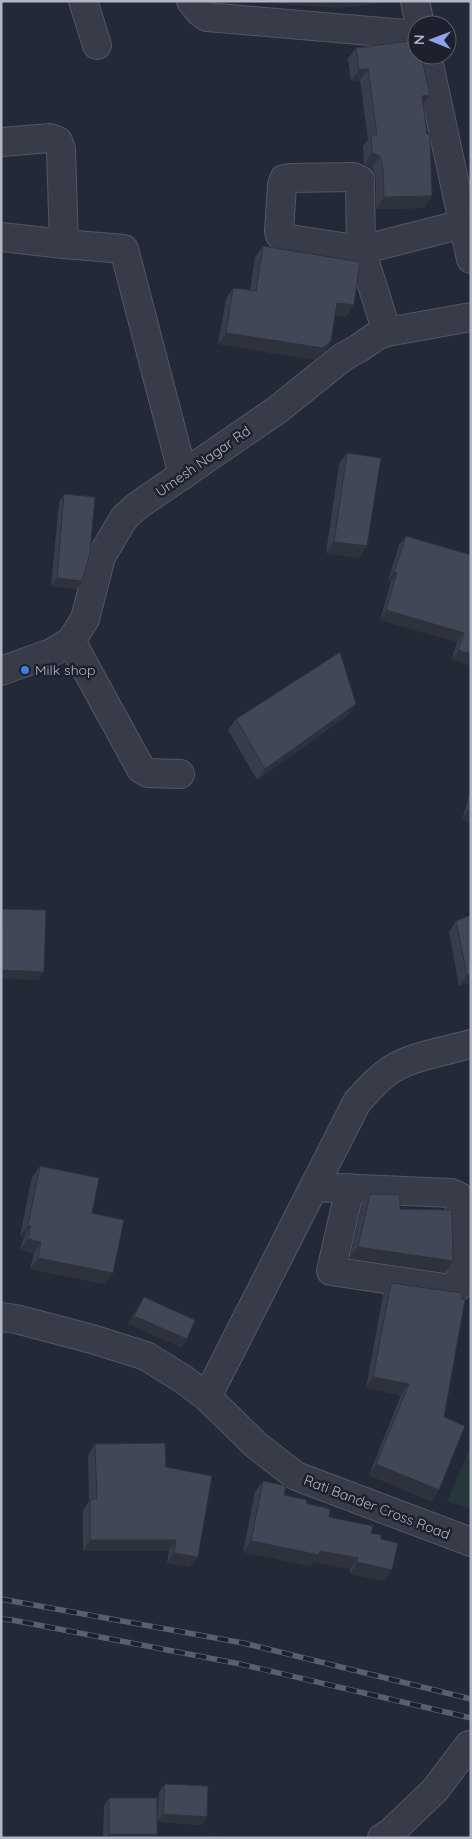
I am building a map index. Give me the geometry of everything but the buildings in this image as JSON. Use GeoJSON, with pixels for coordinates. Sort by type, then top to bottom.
{"type":"FeatureCollection","features":[{"type":"Feature","properties":{"kind":"street"},"geometry":{"type":"LineString","coordinates":[[83,1],[97,45]]}},
{"type":"Feature","properties":{"kind":"street"},"geometry":{"type":"LineString","coordinates":[[191,1],[207,17],[407,34]]}},
{"type":"Feature","properties":{"kind":"street"},"geometry":{"type":"LineString","coordinates":[[415,1],[418,15]]}},
{"type":"Feature","properties":{"kind":"street"},"geometry":{"type":"LineString","coordinates":[[429,65],[471,259]]}},
{"type":"Feature","properties":{"kind":"street"},"geometry":{"type":"LineString","coordinates":[[1,142],[50,138],[58,141],[62,149],[64,244]]}},
{"type":"Feature","properties":{"kind":"street"},"geometry":{"type":"LineString","coordinates":[[387,332],[361,250],[463,224]]}},
{"type":"Feature","properties":{"kind":"street"},"geometry":{"type":"LineString","coordinates":[[1,237],[124,249],[184,475]]}},
{"type":"Feature","properties":{"kind":"street","name":"Umesh Nagar Rd"},"geometry":{"type":"LineString","coordinates":[[1,671],[51,653],[71,642],[85,620],[101,556],[124,518],[136,506],[277,410],[343,357],[378,335],[471,317]]}},
{"type":"Feature","properties":{"kind":"street"},"geometry":{"type":"LineString","coordinates":[[71,642],[141,769],[148,773],[180,774]]}},
{"type":"Feature","properties":{"kind":"street"},"geometry":{"type":"LineString","coordinates":[[207,1397],[357,1102],[373,1083],[393,1068],[410,1060],[471,1044]]}},
{"type":"Feature","properties":{"kind":"street"},"geometry":{"type":"LineString","coordinates":[[314,1187],[350,1188],[451,1193],[458,1196],[460,1203],[461,1283],[458,1287],[452,1289],[334,1273],[331,1271],[350,1188]]}},
{"type":"Feature","properties":{"kind":"street","name":"Rati Bander Cross Road"},"geometry":{"type":"LineString","coordinates":[[1,1317],[16,1319],[92,1339],[146,1356],[207,1397],[256,1445],[296,1476],[471,1542]]}},
{"type":"Feature","properties":{"kind":"street"},"geometry":{"type":"LineString","coordinates":[[382,1838],[390,1834],[435,1790],[469,1745]]}},
{"type":"Feature","properties":{"kind":"shaded area"},"geometry":{"type":"Polygon","coordinates":[[[471,1444],[471,1509],[447,1502],[471,1444]]]}},
{"type":"Feature","properties":{"kind":"railway"},"geometry":{"type":"LineString","coordinates":[[1,1599],[243,1643],[471,1699]]}},
{"type":"Feature","properties":{"kind":"railway"},"geometry":{"type":"LineString","coordinates":[[1,1619],[240,1664],[471,1718]]}},
{"type":"Feature","properties":{"kind":"place","name":"Milk shop"},"geometry":{"type":"Point","coordinates":[25,670]}}]}
